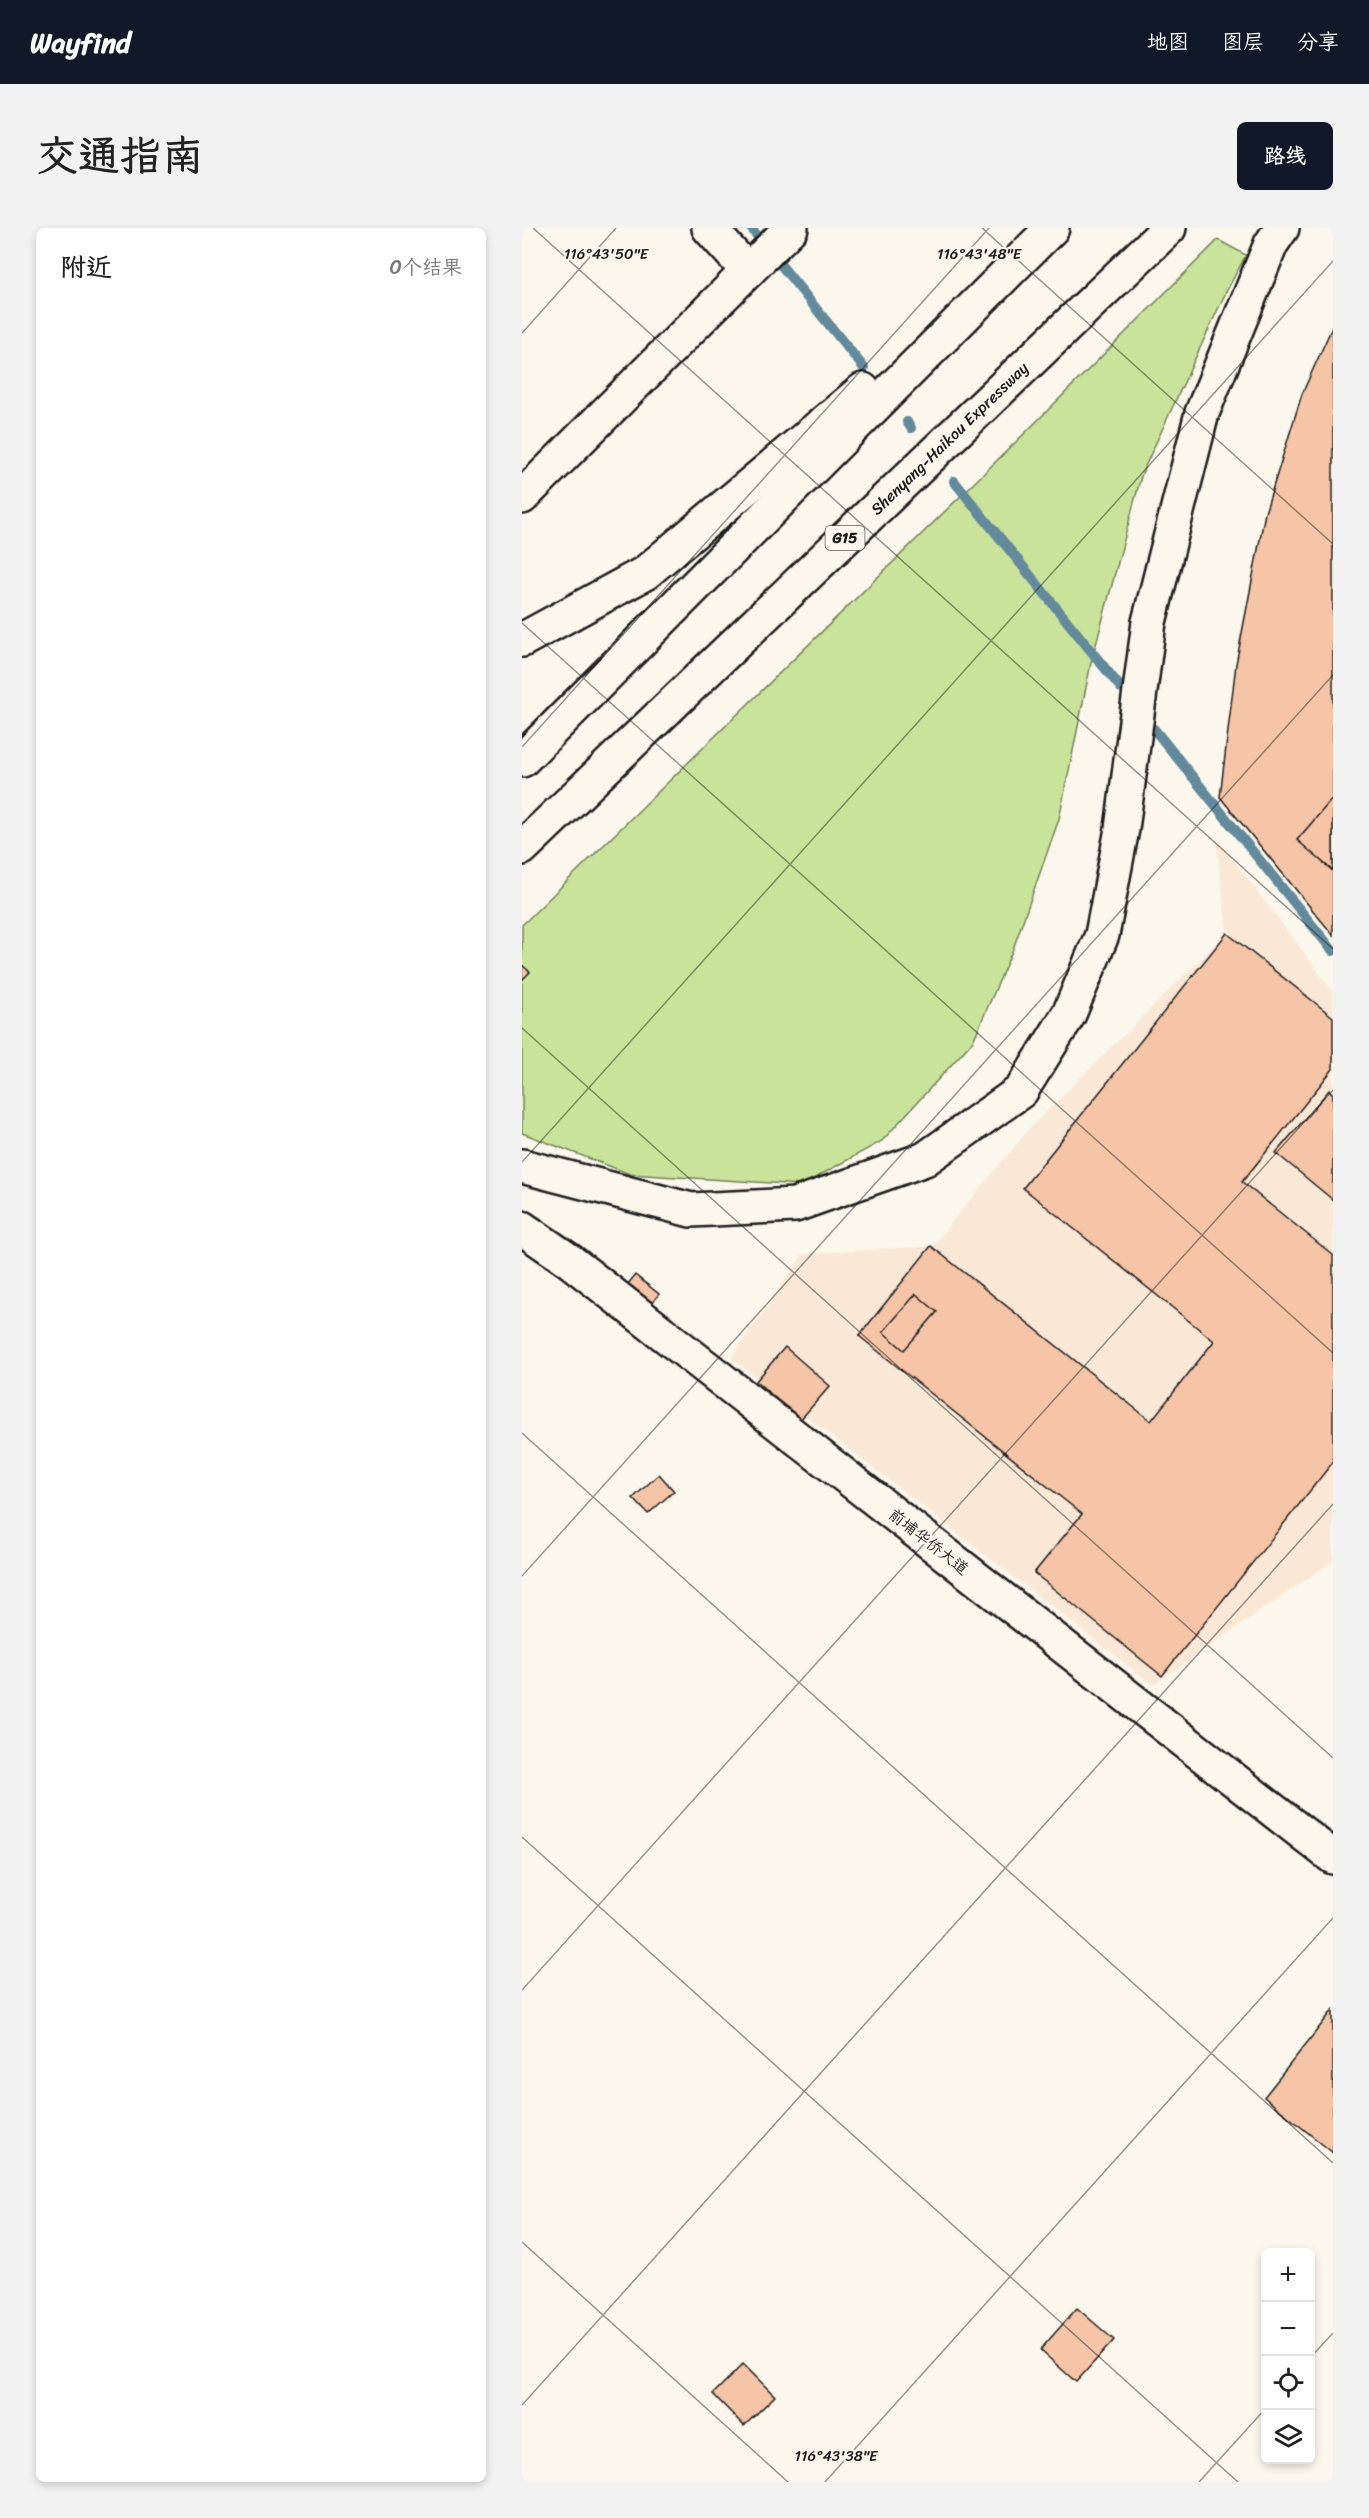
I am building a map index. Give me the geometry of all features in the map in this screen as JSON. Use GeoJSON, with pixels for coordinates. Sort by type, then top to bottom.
{"type":"FeatureCollection","features":[{"type":"Feature","properties":{"kind":"main road"},"geometry":{"type":"LineString","coordinates":[[522,498],[769,250],[709,228]]}},
{"type":"Feature","properties":{"kind":"main road"},"geometry":{"type":"LineString","coordinates":[[522,760],[1052,228]]}},
{"type":"Feature","properties":{"kind":"main road","name":"Shenyang-Haikou Expressway"},"geometry":{"type":"LineString","coordinates":[[522,848],[1169,228]]}},
{"type":"Feature","properties":{"kind":"main road"},"geometry":{"type":"LineString","coordinates":[[522,1166],[691,1210],[795,1205],[925,1159],[1021,1091],[1069,1014],[1102,935],[1122,830],[1149,622],[1202,413],[1271,244],[1282,228]]}},
{"type":"Feature","properties":{"kind":"main road"},"geometry":{"type":"LineString","coordinates":[[522,640],[645,573],[1026,254]]}},
{"type":"Feature","properties":{"kind":"main road","name":"前埔华侨大道"},"geometry":{"type":"LineString","coordinates":[[522,1228],[570,1261],[1333,1857]]}},
{"type":"Feature","properties":{"kind":"shaded area"},"geometry":{"type":"Polygon","coordinates":[[[1216,837],[1333,991],[1333,1561],[1153,1685],[731,1358],[803,1254],[932,1246],[1030,1128],[1227,933],[1216,837]]]}},
{"type":"Feature","properties":{"kind":"green space"},"geometry":{"type":"Polygon","coordinates":[[[1218,240],[1246,255],[1226,292],[1142,473],[1091,663],[1059,819],[1013,949],[973,1041],[882,1141],[802,1185],[630,1174],[522,1133],[522,925],[1024,434],[1218,240]]]}},
{"type":"Feature","properties":{"kind":"building"},"geometry":{"type":"Polygon","coordinates":[[[1333,325],[1333,935],[1220,797],[1236,664],[1265,513],[1302,394],[1333,325]]]}},
{"type":"Feature","properties":{"kind":"building"},"geometry":{"type":"Polygon","coordinates":[[[1333,798],[1333,871],[1297,840],[1333,798]]]}},
{"type":"Feature","properties":{"kind":"building"},"geometry":{"type":"Polygon","coordinates":[[[1227,933],[1333,1017],[1333,1069],[1242,1182],[1333,1255],[1333,1462],[1162,1676],[1034,1573],[1082,1514],[859,1336],[931,1246],[1151,1421],[1214,1341],[1023,1188],[1227,933]]]}},
{"type":"Feature","properties":{"kind":"building"},"geometry":{"type":"Polygon","coordinates":[[[522,965],[530,972],[522,980],[522,965]]]}},
{"type":"Feature","properties":{"kind":"building"},"geometry":{"type":"Polygon","coordinates":[[[1329,1090],[1333,1094],[1333,1200],[1276,1153],[1329,1090]]]}},
{"type":"Feature","properties":{"kind":"building"},"geometry":{"type":"Polygon","coordinates":[[[635,1275],[659,1294],[642,1316],[618,1297],[635,1275]]]}},
{"type":"Feature","properties":{"kind":"building"},"geometry":{"type":"Polygon","coordinates":[[[916,1294],[937,1312],[904,1350],[883,1332],[916,1294]]]}},
{"type":"Feature","properties":{"kind":"building"},"geometry":{"type":"Polygon","coordinates":[[[785,1347],[830,1386],[800,1420],[756,1381],[785,1347]]]}},
{"type":"Feature","properties":{"kind":"building"},"geometry":{"type":"Polygon","coordinates":[[[659,1474],[674,1491],[648,1514],[633,1498],[659,1474]]]}},
{"type":"Feature","properties":{"kind":"building"},"geometry":{"type":"Polygon","coordinates":[[[1333,2010],[1333,2153],[1264,2097],[1333,2010]]]}},
{"type":"Feature","properties":{"kind":"building"},"geometry":{"type":"Polygon","coordinates":[[[1077,2308],[1114,2340],[1076,2382],[1040,2350],[1077,2308]]]}},
{"type":"Feature","properties":{"kind":"building"},"geometry":{"type":"Polygon","coordinates":[[[743,2364],[775,2396],[744,2426],[713,2394],[743,2364]]]}},
{"type":"Feature","properties":{"kind":"waterway"},"geometry":{"type":"LineString","coordinates":[[751,228],[864,368]]}},
{"type":"Feature","properties":{"kind":"waterway"},"geometry":{"type":"LineString","coordinates":[[907,422],[911,428]]}},
{"type":"Feature","properties":{"kind":"waterway"},"geometry":{"type":"LineString","coordinates":[[954,481],[1121,688]]}},
{"type":"Feature","properties":{"kind":"waterway"},"geometry":{"type":"LineString","coordinates":[[1154,729],[1333,951]]}}]}
